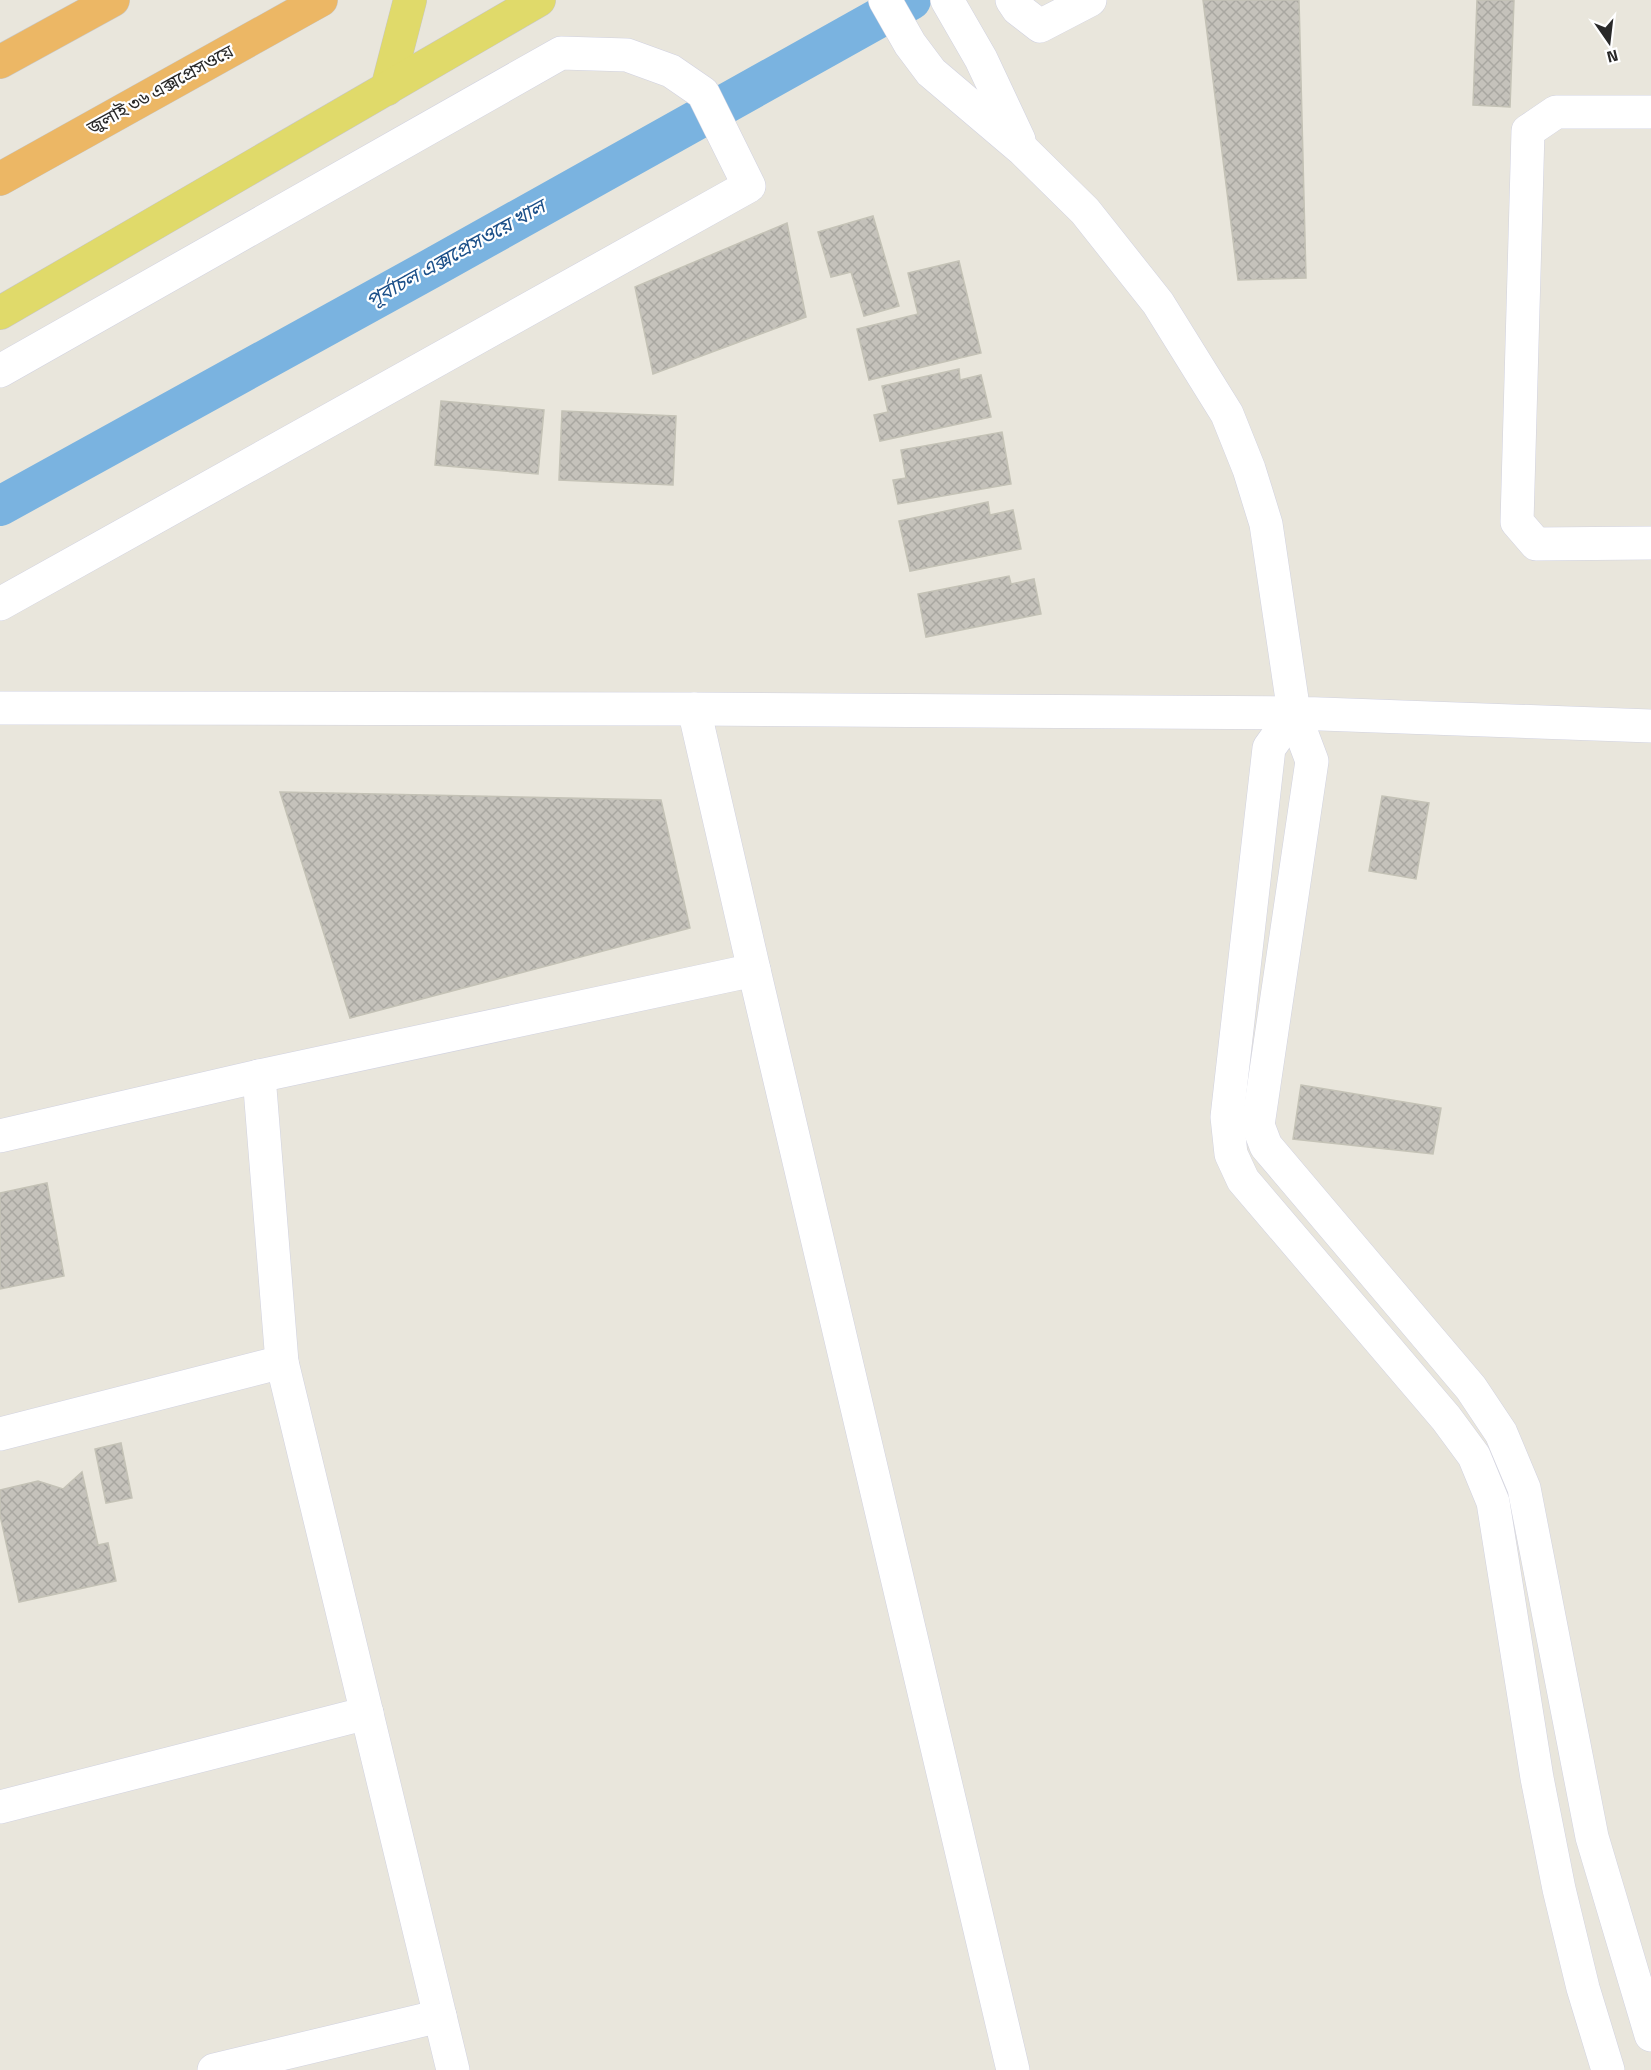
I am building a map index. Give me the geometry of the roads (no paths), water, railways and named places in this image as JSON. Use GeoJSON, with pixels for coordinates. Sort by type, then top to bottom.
{"type":"FeatureCollection","features":[{"type":"Feature","properties":{"kind":"highway"},"geometry":{"type":"LineString","coordinates":[[0,62],[113,0]]}},
{"type":"Feature","properties":{"kind":"highway","name":"জুলাই ৩৬ এক্সপ্রেসওয়ে"},"geometry":{"type":"LineString","coordinates":[[0,179],[321,0]]}},
{"type":"Feature","properties":{"kind":"main road"},"geometry":{"type":"LineString","coordinates":[[387,89],[410,0]]}},
{"type":"Feature","properties":{"kind":"main road"},"geometry":{"type":"LineString","coordinates":[[10,307],[539,0]]}},
{"type":"Feature","properties":{"kind":"street"},"geometry":{"type":"LineString","coordinates":[[885,0],[910,44],[932,72],[1023,150],[1085,211],[1158,303],[1227,414],[1250,469],[1266,524],[1294,713],[1312,760],[1258,1125],[1266,1146],[1471,1388],[1501,1433],[1524,1488],[1592,1837],[1651,2035]]}},
{"type":"Feature","properties":{"kind":"street"},"geometry":{"type":"LineString","coordinates":[[947,0],[981,59],[1023,150]]}},
{"type":"Feature","properties":{"kind":"street"},"geometry":{"type":"LineString","coordinates":[[1012,0],[1018,9],[1040,26],[1090,0]]}},
{"type":"Feature","properties":{"kind":"street"},"geometry":{"type":"LineString","coordinates":[[0,370],[561,53],[627,55],[671,70],[703,93],[749,186],[0,604]]}},
{"type":"Feature","properties":{"kind":"street"},"geometry":{"type":"LineString","coordinates":[[1651,112],[1557,112],[1528,131],[1517,522],[1536,544],[1651,543]]}},
{"type":"Feature","properties":{"kind":"street"},"geometry":{"type":"LineString","coordinates":[[0,708],[1294,713],[1651,726]]}},
{"type":"Feature","properties":{"kind":"street"},"geometry":{"type":"LineString","coordinates":[[694,709],[1013,2070]]}},
{"type":"Feature","properties":{"kind":"street"},"geometry":{"type":"LineString","coordinates":[[1294,713],[1269,748],[1227,1117],[1231,1154],[1244,1180],[1446,1418],[1473,1456],[1494,1502],[1537,1778],[1559,1889],[1583,1988],[1608,2070]]}},
{"type":"Feature","properties":{"kind":"street"},"geometry":{"type":"LineString","coordinates":[[0,1136],[259,1076],[754,970]]}},
{"type":"Feature","properties":{"kind":"street"},"geometry":{"type":"LineString","coordinates":[[259,1076],[282,1362],[453,2070]]}},
{"type":"Feature","properties":{"kind":"street"},"geometry":{"type":"LineString","coordinates":[[1371,1328],[1400,1303]]}},
{"type":"Feature","properties":{"kind":"street"},"geometry":{"type":"LineString","coordinates":[[0,1434],[282,1362]]}},
{"type":"Feature","properties":{"kind":"street"},"geometry":{"type":"LineString","coordinates":[[0,1808],[367,1713]]}},
{"type":"Feature","properties":{"kind":"street"},"geometry":{"type":"LineString","coordinates":[[214,2070],[440,2016]]}},
{"type":"Feature","properties":{"kind":"waterway","name":"পূর্বাচল এক্সপ্রেসওয়ে খাল"},"geometry":{"type":"LineString","coordinates":[[0,506],[911,0]]}}]}
